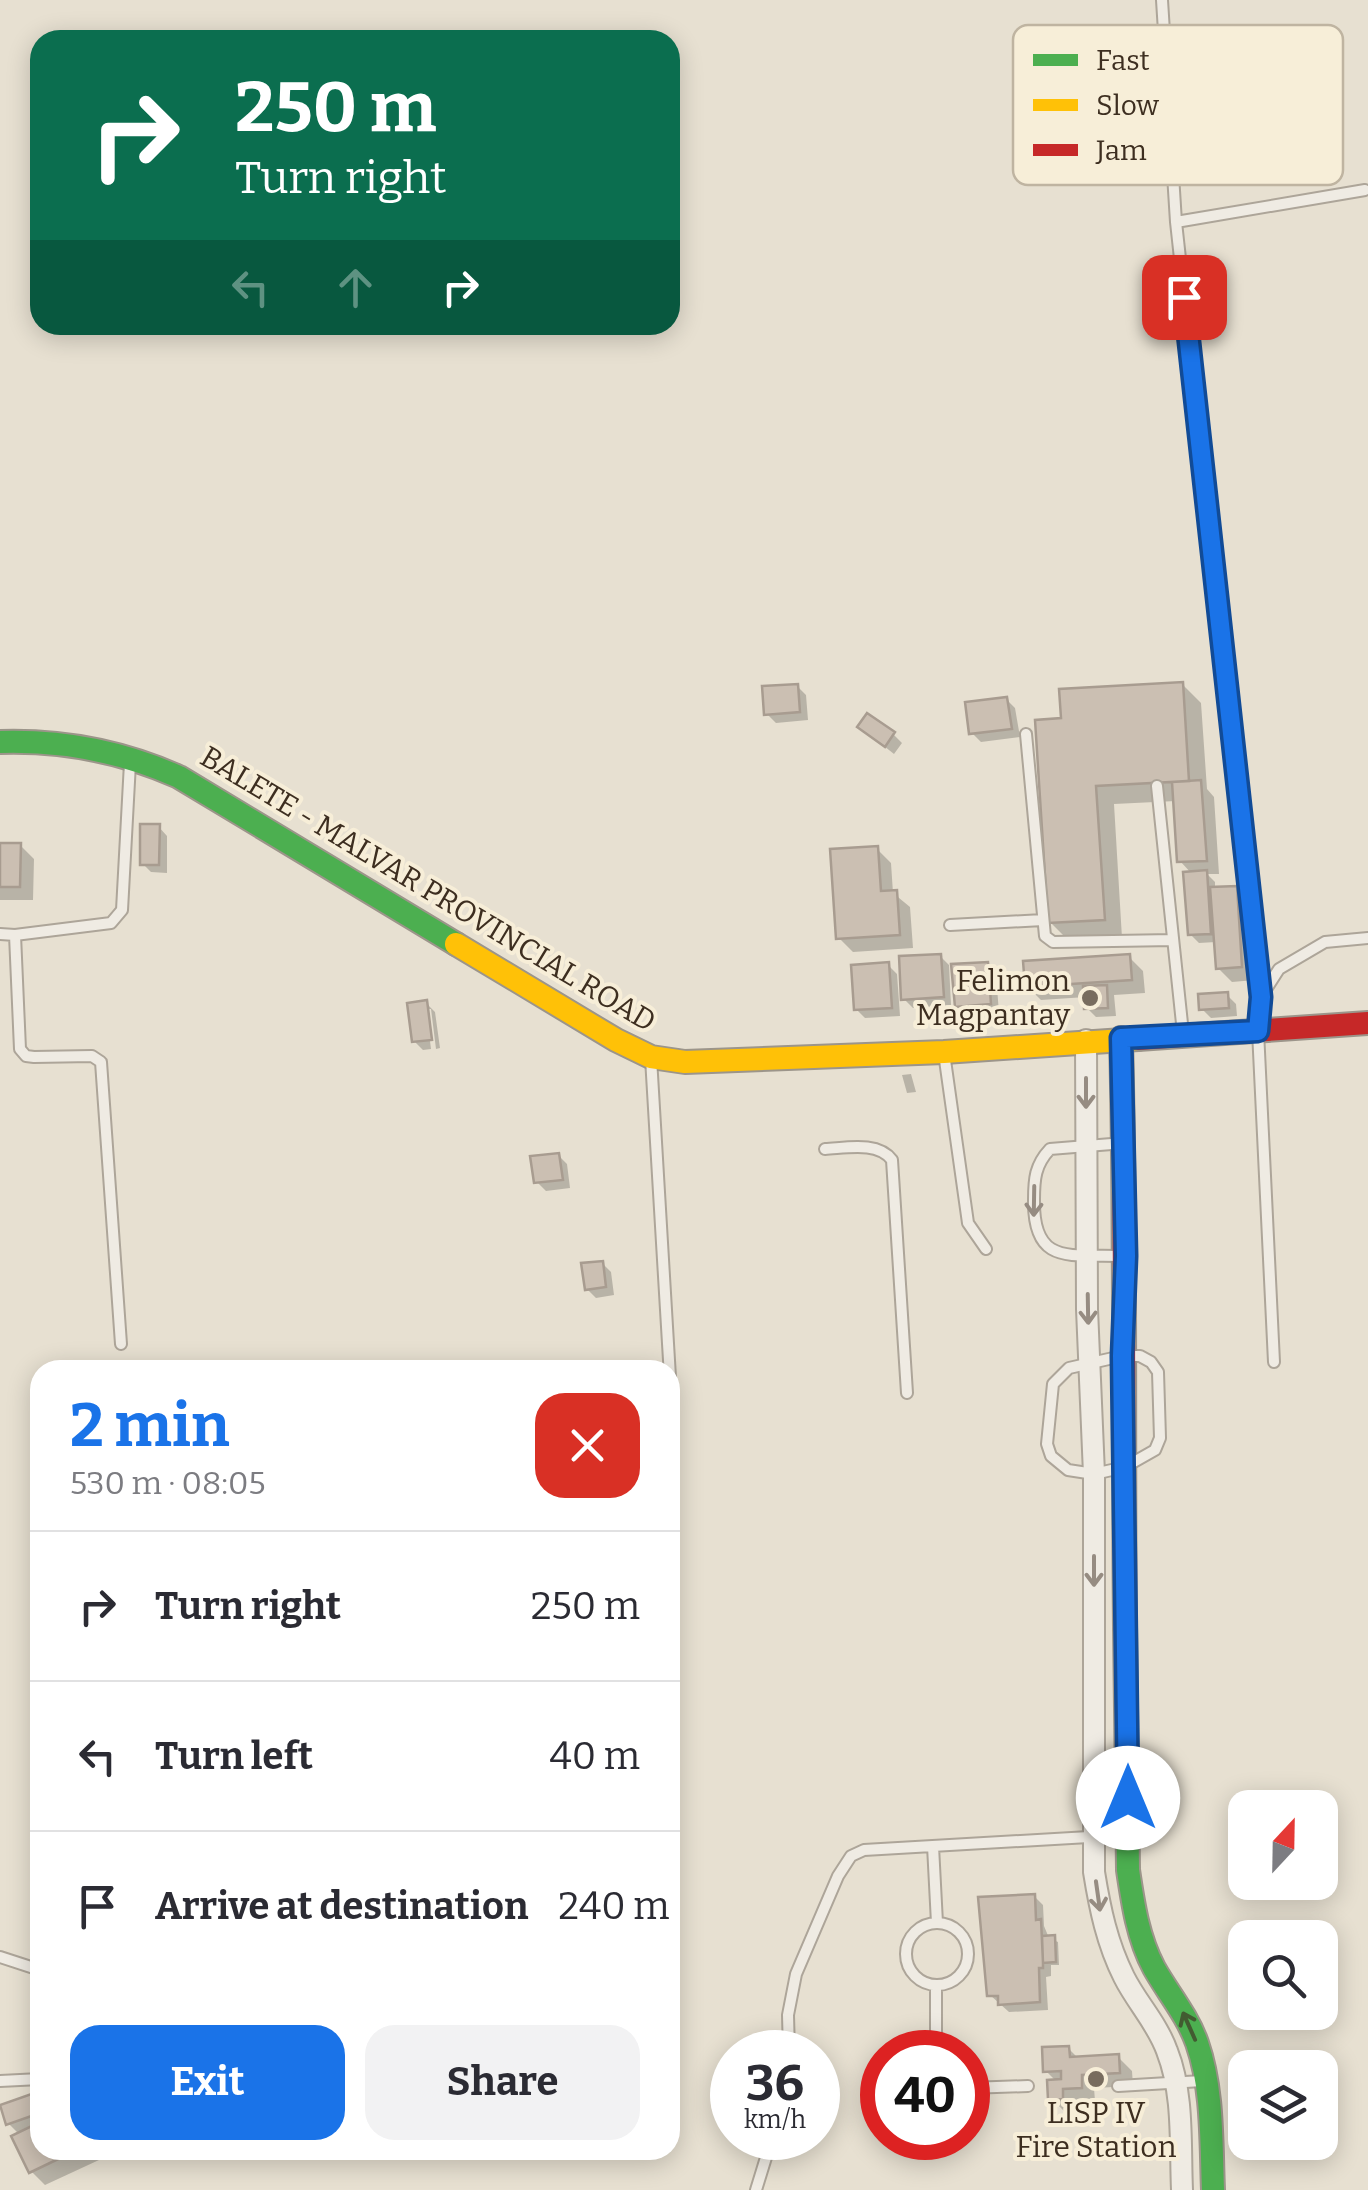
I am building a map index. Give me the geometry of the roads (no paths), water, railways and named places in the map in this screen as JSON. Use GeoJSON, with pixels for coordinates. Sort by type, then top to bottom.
{"type":"FeatureCollection","features":[{"type":"Feature","properties":{"kind":"main road","name":"BALETE - MALVAR PROVINCIAL ROAD"},"geometry":{"type":"LineString","coordinates":[[0,742],[74,744],[130,756],[179,776],[616,1040],[651,1056],[685,1062],[944,1052],[1368,1023]]}},
{"type":"Feature","properties":{"kind":"main road"},"geometry":{"type":"LineString","coordinates":[[1121,1038],[1126,1256],[1122,1356],[1128,1835],[1134,1915],[1151,1962],[1192,2031],[1208,2081],[1213,2190]]}},
{"type":"Feature","properties":{"kind":"street"},"geometry":{"type":"LineString","coordinates":[[1086,1040],[1094,1474],[1094,1838],[1101,1919],[1125,1978],[1157,2028],[1177,2084],[1182,2190]]}},
{"type":"Feature","properties":{"kind":"lane"},"geometry":{"type":"LineString","coordinates":[[1162,0],[1164,25]]}},
{"type":"Feature","properties":{"kind":"lane"},"geometry":{"type":"LineString","coordinates":[[1174,185],[1261,997],[1258,1031],[1274,1362]]}},
{"type":"Feature","properties":{"kind":"lane"},"geometry":{"type":"LineString","coordinates":[[1176,222],[1365,190]]}},
{"type":"Feature","properties":{"kind":"lane"},"geometry":{"type":"LineString","coordinates":[[1026,734],[1045,936],[1053,942],[1173,940]]}},
{"type":"Feature","properties":{"kind":"lane"},"geometry":{"type":"LineString","coordinates":[[0,934],[15,936],[111,923],[118,918],[122,910],[130,756]]}},
{"type":"Feature","properties":{"kind":"lane"},"geometry":{"type":"LineString","coordinates":[[1156,786],[1183,1034]]}},
{"type":"Feature","properties":{"kind":"lane"},"geometry":{"type":"LineString","coordinates":[[950,924],[1043,920]]}},
{"type":"Feature","properties":{"kind":"lane"},"geometry":{"type":"LineString","coordinates":[[15,936],[20,1049],[34,1058],[92,1056],[101,1062],[121,1344]]}},
{"type":"Feature","properties":{"kind":"lane"},"geometry":{"type":"LineString","coordinates":[[1261,997],[1279,969],[1324,942],[1368,938]]}},
{"type":"Feature","properties":{"kind":"lane"},"geometry":{"type":"LineString","coordinates":[[944,1052],[968,1223],[986,1249]]}},
{"type":"Feature","properties":{"kind":"lane"},"geometry":{"type":"LineString","coordinates":[[651,1056],[669,1360]]}},
{"type":"Feature","properties":{"kind":"lane"},"geometry":{"type":"LineString","coordinates":[[1124,1143],[1050,1149],[1034,1172],[1034,1226],[1038,1237],[1055,1252],[1126,1256]]}},
{"type":"Feature","properties":{"kind":"lane"},"geometry":{"type":"LineString","coordinates":[[825,1148],[875,1148],[886,1152],[892,1160],[907,1393]]}},
{"type":"Feature","properties":{"kind":"lane"},"geometry":{"type":"LineString","coordinates":[[1122,1356],[1140,1356],[1158,1372],[1160,1438],[1155,1450],[1125,1467],[1094,1474],[1068,1470],[1052,1456],[1047,1444],[1053,1384],[1070,1368],[1122,1356]]}},
{"type":"Feature","properties":{"kind":"lane"},"geometry":{"type":"LineString","coordinates":[[788,2030],[796,1974],[838,1876],[852,1856],[864,1850],[1128,1835]]}},
{"type":"Feature","properties":{"kind":"lane"},"geometry":{"type":"LineString","coordinates":[[933,1846],[938,1923]]}},
{"type":"Feature","properties":{"kind":"lane"},"geometry":{"type":"LineString","coordinates":[[938,1923],[959,1933],[968,1955],[958,1977],[936,1985],[914,1976],[906,1953],[915,1932],[938,1923]]}},
{"type":"Feature","properties":{"kind":"lane"},"geometry":{"type":"LineString","coordinates":[[0,1957],[30,1967]]}},
{"type":"Feature","properties":{"kind":"lane"},"geometry":{"type":"LineString","coordinates":[[936,1985],[936,2030]]}},
{"type":"Feature","properties":{"kind":"lane"},"geometry":{"type":"LineString","coordinates":[[0,2080],[30,2078]]}},
{"type":"Feature","properties":{"kind":"lane"},"geometry":{"type":"LineString","coordinates":[[1118,2086],[1208,2081]]}},
{"type":"Feature","properties":{"kind":"lane"},"geometry":{"type":"LineString","coordinates":[[990,2087],[1028,2086]]}},
{"type":"Feature","properties":{"kind":"lane"},"geometry":{"type":"LineString","coordinates":[[756,2190],[765,2160]]}},
{"type":"Feature","properties":{"kind":"place","name":"Felimon Magpantay"},"geometry":{"type":"Point","coordinates":[1090,998]}},
{"type":"Feature","properties":{"kind":"place","name":"LISP IV Fire Station"},"geometry":{"type":"Point","coordinates":[1096,2079]}}]}
